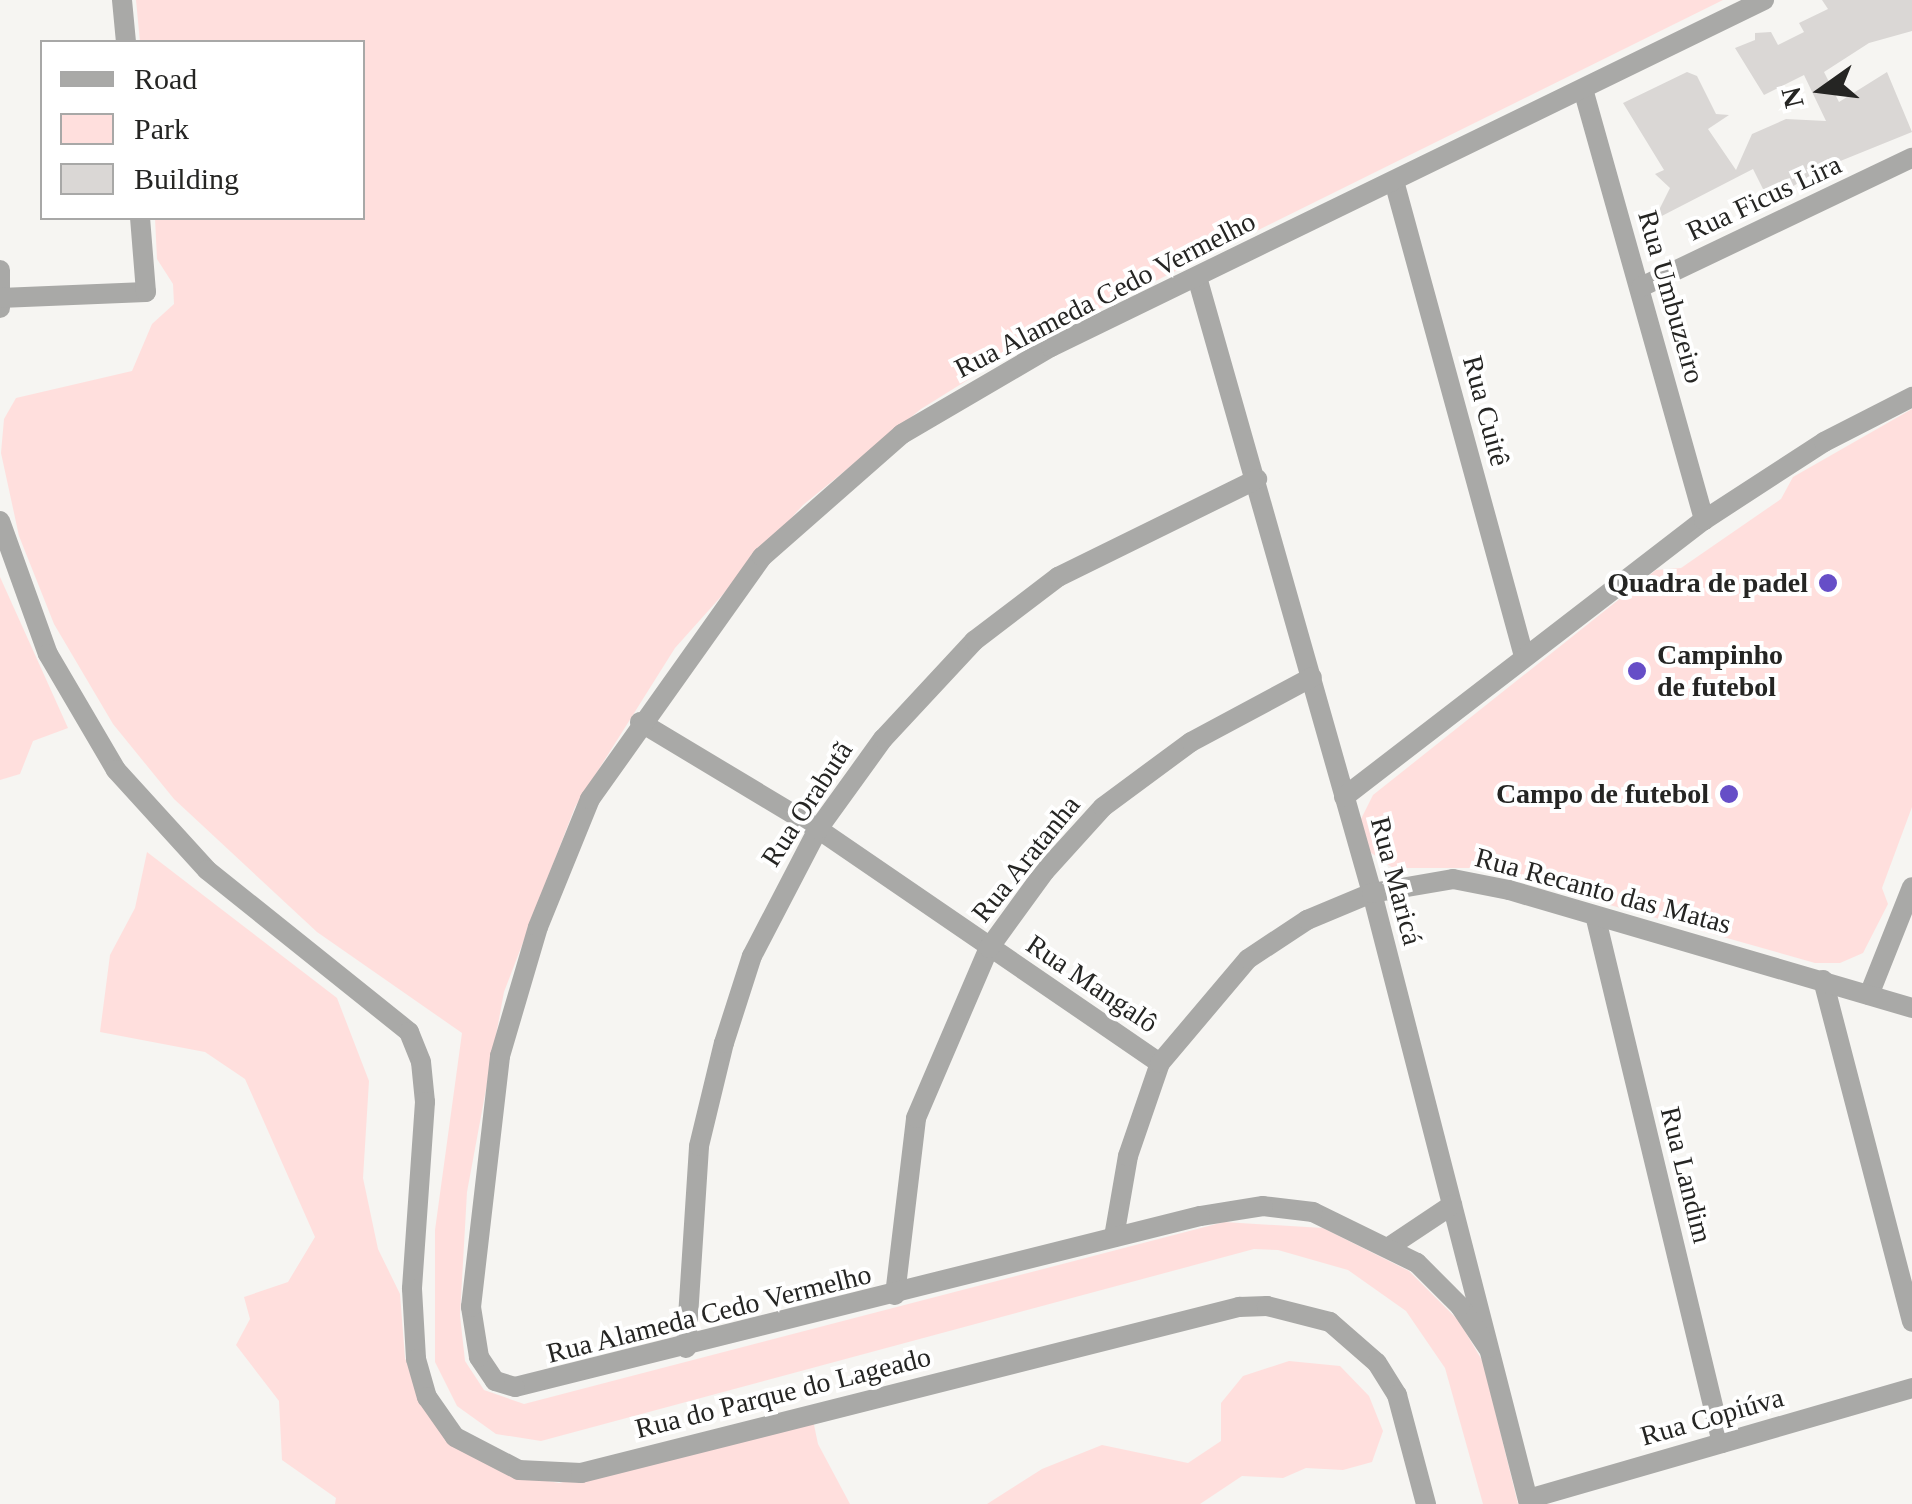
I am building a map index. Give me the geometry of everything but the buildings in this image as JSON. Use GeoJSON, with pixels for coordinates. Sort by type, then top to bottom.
{"type":"FeatureCollection","features":[{"type":"Feature","properties":{"kind":"street"},"geometry":{"type":"LineString","coordinates":[[122,0],[126,40]]}},
{"type":"Feature","properties":{"kind":"street","name":"Rua Alameda Cedo Vermelho"},"geometry":{"type":"LineString","coordinates":[[1488,1348],[1460,1306],[1417,1263],[1313,1212],[1264,1206],[1114,1237],[894,1296],[516,1387],[495,1380],[478,1357],[471,1307],[482,1180],[506,1038],[538,927],[590,799],[640,722],[762,557],[902,434],[1051,347],[1764,0]]}},
{"type":"Feature","properties":{"kind":"street","name":"Rua Umbuzeiro"},"geometry":{"type":"LineString","coordinates":[[1583,89],[1704,520]]}},
{"type":"Feature","properties":{"kind":"street","name":"Rua Ficus Lira"},"geometry":{"type":"LineString","coordinates":[[1640,288],[1912,158]]}},
{"type":"Feature","properties":{"kind":"street","name":"Rua Cuitê"},"geometry":{"type":"LineString","coordinates":[[1394,181],[1524,656]]}},
{"type":"Feature","properties":{"kind":"street"},"geometry":{"type":"LineString","coordinates":[[0,270],[1,302],[146,292],[140,220]]}},
{"type":"Feature","properties":{"kind":"street","name":"Rua Maricá"},"geometry":{"type":"LineString","coordinates":[[1197,276],[1372,893],[1528,1502]]}},
{"type":"Feature","properties":{"kind":"street"},"geometry":{"type":"LineString","coordinates":[[1344,797],[1704,520],[1824,442],[1912,396]]}},
{"type":"Feature","properties":{"kind":"street","name":"Rua Orabutã"},"geometry":{"type":"LineString","coordinates":[[686,1348],[699,1146],[724,1044],[752,956],[818,829],[883,739],[974,641],[1058,577],[1257,479]]}},
{"type":"Feature","properties":{"kind":"street","name":"Rua do Parque do Lageado"},"geometry":{"type":"LineString","coordinates":[[0,521],[48,654],[116,770],[207,870],[410,1032],[422,1062],[424,1102],[412,1270],[416,1358],[427,1397],[455,1437],[492,1462],[540,1474],[581,1472],[1239,1308],[1267,1306],[1330,1322],[1377,1364],[1396,1395],[1426,1504]]}},
{"type":"Feature","properties":{"kind":"street","name":"Rua Aratanha"},"geometry":{"type":"LineString","coordinates":[[894,1296],[916,1118],[989,948],[1044,871],[1103,807],[1191,742],[1312,677]]}},
{"type":"Feature","properties":{"kind":"street","name":"Rua Mangalô"},"geometry":{"type":"LineString","coordinates":[[640,722],[818,829],[1160,1063]]}},
{"type":"Feature","properties":{"kind":"street","name":"Rua Recanto das Matas"},"geometry":{"type":"LineString","coordinates":[[1114,1237],[1128,1156],[1160,1063],[1248,958],[1307,920],[1372,893],[1453,879],[1912,1008]]}},
{"type":"Feature","properties":{"kind":"street"},"geometry":{"type":"LineString","coordinates":[[1869,995],[1912,887]]}},
{"type":"Feature","properties":{"kind":"street","name":"Rua Landim"},"geometry":{"type":"LineString","coordinates":[[1596,919],[1722,1443]]}},
{"type":"Feature","properties":{"kind":"street"},"geometry":{"type":"LineString","coordinates":[[1823,980],[1912,1322]]}},
{"type":"Feature","properties":{"kind":"street"},"geometry":{"type":"LineString","coordinates":[[1390,1247],[1452,1205]]}},
{"type":"Feature","properties":{"kind":"street","name":"Rua Copiúva"},"geometry":{"type":"LineString","coordinates":[[1528,1502],[1912,1388]]}},
{"type":"Feature","properties":{"kind":"green space"},"geometry":{"type":"Polygon","coordinates":[[[136,0],[1723,0],[1014,351],[921,409],[803,505],[675,648],[575,807],[504,992],[467,1192],[460,1315],[465,1361],[484,1390],[524,1404],[1224,1222],[1323,1228],[1409,1271],[1459,1321],[1483,1362],[1518,1504],[1483,1504],[1445,1368],[1406,1311],[1348,1270],[1278,1250],[1254,1249],[541,1441],[496,1434],[457,1406],[435,1362],[435,1230],[462,1033],[317,932],[174,799],[113,724],[54,624],[19,536],[1,453],[4,419],[16,398],[132,371],[152,324],[174,304],[173,284],[157,259],[155,220],[365,220],[365,40],[140,40],[136,0]]]}},
{"type":"Feature","properties":{"kind":"green space"},"geometry":{"type":"Polygon","coordinates":[[[1912,409],[1912,807],[1882,888],[1888,904],[1863,953],[1840,963],[1815,963],[1479,868],[1393,868],[1367,850],[1360,821],[1373,795],[1656,570],[1681,568],[1781,499],[1793,477],[1912,409]]]}},
{"type":"Feature","properties":{"kind":"green space"},"geometry":{"type":"Polygon","coordinates":[[[0,577],[68,728],[33,741],[20,774],[0,780],[0,577]]]}},
{"type":"Feature","properties":{"kind":"green space"},"geometry":{"type":"Polygon","coordinates":[[[147,852],[337,998],[369,1081],[363,1178],[378,1249],[400,1294],[405,1358],[426,1409],[505,1473],[559,1483],[813,1420],[818,1444],[850,1504],[335,1504],[336,1498],[282,1460],[279,1401],[236,1345],[250,1319],[244,1297],[288,1282],[315,1237],[245,1079],[205,1052],[100,1032],[110,955],[135,908],[147,852]]]}},
{"type":"Feature","properties":{"kind":"green space"},"geometry":{"type":"Polygon","coordinates":[[[1289,1361],[1340,1366],[1369,1396],[1383,1431],[1372,1462],[1343,1470],[1306,1468],[1283,1478],[1242,1476],[1200,1504],[987,1504],[1042,1469],[1102,1445],[1188,1463],[1221,1441],[1221,1403],[1243,1376],[1289,1361]]]}},
{"type":"Feature","properties":{"kind":"place","name":"Quadra de padel"},"geometry":{"type":"Point","coordinates":[1828,583]}},
{"type":"Feature","properties":{"kind":"place","name":"Campinho de futebol"},"geometry":{"type":"Point","coordinates":[1637,671]}},
{"type":"Feature","properties":{"kind":"place","name":"Campo de futebol"},"geometry":{"type":"Point","coordinates":[1729,794]}}]}
